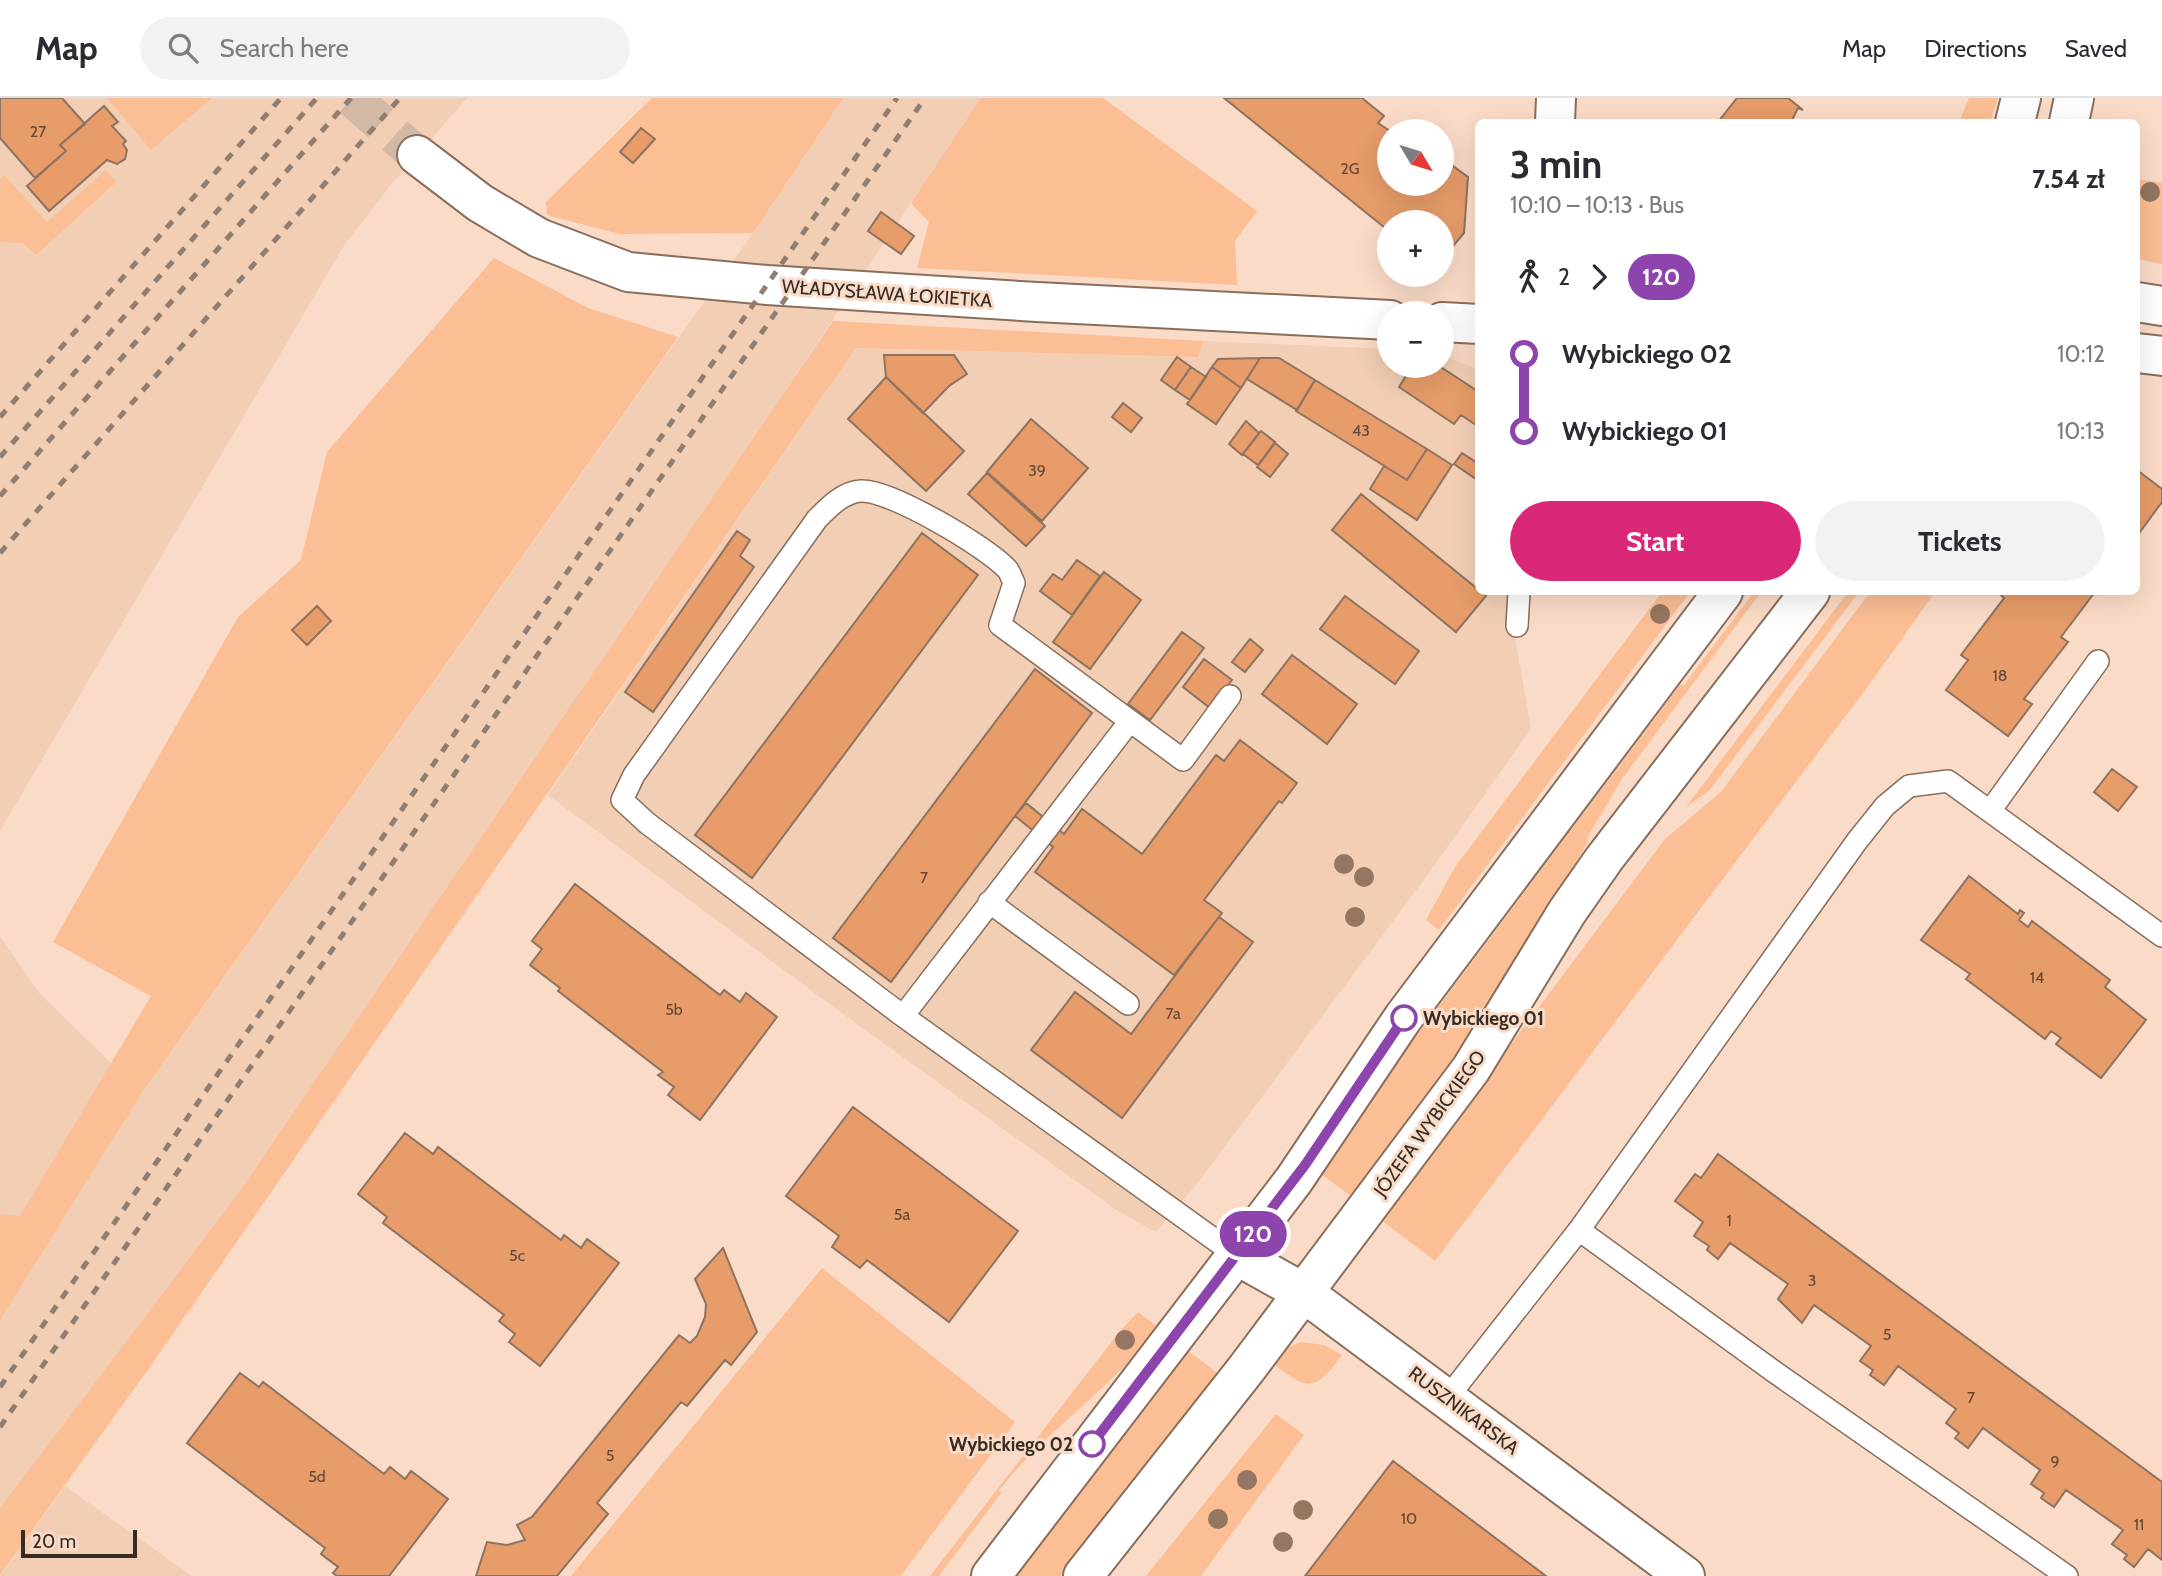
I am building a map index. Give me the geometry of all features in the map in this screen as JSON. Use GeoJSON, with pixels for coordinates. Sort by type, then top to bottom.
{"type":"FeatureCollection","features":[{"type":"Feature","properties":{"kind":"street"},"geometry":{"type":"LineString","coordinates":[[1555,119],[1556,98]]}},
{"type":"Feature","properties":{"kind":"street"},"geometry":{"type":"LineString","coordinates":[[2016,119],[2021,98]]}},
{"type":"Feature","properties":{"kind":"street"},"geometry":{"type":"LineString","coordinates":[[2070,119],[2074,98]]}},
{"type":"Feature","properties":{"kind":"street","name":"WŁADYSŁAWA ŁOKIETKA"},"geometry":{"type":"LineString","coordinates":[[417,155],[480,203],[539,238],[628,272],[1037,302],[1377,319]]}},
{"type":"Feature","properties":{"kind":"street"},"geometry":{"type":"LineString","coordinates":[[2140,302],[2162,306]]}},
{"type":"Feature","properties":{"kind":"street"},"geometry":{"type":"LineString","coordinates":[[1454,323],[1475,324]]}},
{"type":"Feature","properties":{"kind":"street"},"geometry":{"type":"LineString","coordinates":[[2140,353],[2162,356]]}},
{"type":"Feature","properties":{"kind":"street"},"geometry":{"type":"LineString","coordinates":[[990,1576],[1316,1150],[1404,1018],[1721,595]]}},
{"type":"Feature","properties":{"kind":"street","name":"JÓZEFA WYBICKIEGO"},"geometry":{"type":"LineString","coordinates":[[1083,1576],[1304,1293],[1471,1069],[1567,912],[1604,859],[1808,595]]}},
{"type":"Feature","properties":{"kind":"street","name":"RUSZNIKARSKA"},"geometry":{"type":"LineString","coordinates":[[1237,1255],[1304,1293],[1448,1397],[1685,1576]]}},
{"type":"Feature","properties":{"kind":"lane"},"geometry":{"type":"LineString","coordinates":[[1230,696],[1182,760],[1000,625],[1014,583],[1007,569],[961,536],[890,496],[861,491],[837,499],[817,519],[634,775],[622,800],[647,823],[904,1016],[1237,1255]]}},
{"type":"Feature","properties":{"kind":"lane"},"geometry":{"type":"LineString","coordinates":[[1517,626],[1519,595]]}},
{"type":"Feature","properties":{"kind":"lane"},"geometry":{"type":"LineString","coordinates":[[1990,811],[2098,661]]}},
{"type":"Feature","properties":{"kind":"lane"},"geometry":{"type":"LineString","coordinates":[[904,1016],[1130,721]]}},
{"type":"Feature","properties":{"kind":"lane"},"geometry":{"type":"LineString","coordinates":[[1448,1397],[1579,1230],[1885,806],[1909,786],[1948,781],[2162,936]]}},
{"type":"Feature","properties":{"kind":"lane"},"geometry":{"type":"LineString","coordinates":[[989,902],[1128,1004]]}},
{"type":"Feature","properties":{"kind":"lane"},"geometry":{"type":"LineString","coordinates":[[1579,1230],[1776,1373],[2067,1576]]}},
{"type":"Feature","properties":{"kind":"shaded area"},"geometry":{"type":"Polygon","coordinates":[[[0,98],[467,98],[390,186],[345,244],[0,831],[0,98]]]}},
{"type":"Feature","properties":{"kind":"shaded area"},"geometry":{"type":"Polygon","coordinates":[[[107,98],[212,98],[151,150],[107,98]]]}},
{"type":"Feature","properties":{"kind":"shaded area"},"geometry":{"type":"Polygon","coordinates":[[[652,98],[843,98],[753,233],[619,234],[547,215],[546,202],[652,98]]]}},
{"type":"Feature","properties":{"kind":"shaded area"},"geometry":{"type":"Polygon","coordinates":[[[843,98],[981,98],[620,638],[240,1191],[0,1508],[0,936],[40,994],[142,1093],[753,233],[843,98]]]}},
{"type":"Feature","properties":{"kind":"shaded area"},"geometry":{"type":"Polygon","coordinates":[[[981,98],[1103,98],[1257,211],[1235,241],[1237,285],[917,268],[929,222],[911,203],[981,98]]]}},
{"type":"Feature","properties":{"kind":"shaded area"},"geometry":{"type":"Polygon","coordinates":[[[1969,98],[1998,98],[1991,119],[1960,119],[1969,98]]]}},
{"type":"Feature","properties":{"kind":"shaded area"},"geometry":{"type":"Polygon","coordinates":[[[106,170],[116,182],[36,255],[23,243],[0,242],[0,179],[4,175],[47,222],[106,170]]]}},
{"type":"Feature","properties":{"kind":"shaded area"},"geometry":{"type":"Polygon","coordinates":[[[2140,179],[2162,183],[2162,264],[2140,260],[2140,179]]]}},
{"type":"Feature","properties":{"kind":"shaded area"},"geometry":{"type":"Polygon","coordinates":[[[494,258],[588,308],[678,337],[141,1094],[0,1320],[0,1214],[20,1216],[151,996],[53,942],[238,617],[301,560],[327,452],[494,258]]]}},
{"type":"Feature","properties":{"kind":"shaded area"},"geometry":{"type":"Polygon","coordinates":[[[833,321],[1204,341],[1198,357],[856,348],[152,1364],[0,1575],[0,1508],[240,1191],[833,321]]]}},
{"type":"Feature","properties":{"kind":"shaded area"},"geometry":{"type":"Polygon","coordinates":[[[1204,341],[1377,348],[1377,378],[1454,378],[1454,360],[1475,368],[1475,595],[1508,595],[1531,729],[1426,877],[1199,1181],[1156,1232],[1118,1211],[847,1017],[548,795],[856,348],[1197,357],[1204,341]]]}},
{"type":"Feature","properties":{"kind":"shaded area"},"geometry":{"type":"Polygon","coordinates":[[[1660,595],[1688,595],[1439,930],[1426,920],[1455,867],[1660,595]]]}},
{"type":"Feature","properties":{"kind":"shaded area"},"geometry":{"type":"Polygon","coordinates":[[[1752,595],[1759,595],[1622,779],[1460,1059],[1356,1200],[1316,1170],[1680,685],[1684,685],[1752,595]]]}},
{"type":"Feature","properties":{"kind":"shaded area"},"geometry":{"type":"Polygon","coordinates":[[[1846,595],[1857,595],[1709,791],[1686,807],[1846,595]]]}},
{"type":"Feature","properties":{"kind":"shaded area"},"geometry":{"type":"Polygon","coordinates":[[[1868,595],[1933,595],[1872,681],[1435,1261],[1380,1219],[1665,839],[1721,792],[1868,595]]]}},
{"type":"Feature","properties":{"kind":"shaded area"},"geometry":{"type":"Polygon","coordinates":[[[822,1268],[1015,1422],[901,1576],[571,1576],[822,1268]]]}},
{"type":"Feature","properties":{"kind":"shaded area"},"geometry":{"type":"Polygon","coordinates":[[[1138,1312],[1159,1328],[1120,1370],[1018,1468],[999,1490],[1002,1492],[939,1576],[930,1576],[1120,1331],[1138,1312]]]}},
{"type":"Feature","properties":{"kind":"shaded area"},"geometry":{"type":"Polygon","coordinates":[[[1301,1342],[1324,1345],[1342,1355],[1317,1382],[1302,1382],[1271,1362],[1286,1348],[1301,1342]]]}},
{"type":"Feature","properties":{"kind":"shaded area"},"geometry":{"type":"Polygon","coordinates":[[[1184,1348],[1224,1378],[1090,1546],[1060,1576],[1013,1576],[1184,1348]]]}},
{"type":"Feature","properties":{"kind":"shaded area"},"geometry":{"type":"Polygon","coordinates":[[[1276,1414],[1304,1435],[1201,1576],[1146,1576],[1276,1414]]]}},
{"type":"Feature","properties":{"kind":"shaded area"},"geometry":{"type":"Polygon","coordinates":[[[65,1486],[192,1576],[0,1576],[65,1486]]]}},
{"type":"Feature","properties":{"kind":"building"},"geometry":{"type":"Polygon","coordinates":[[[0,98],[62,98],[85,124],[60,145],[66,151],[35,178],[0,138],[0,98]]]}},
{"type":"Feature","properties":{"kind":"building"},"geometry":{"type":"Polygon","coordinates":[[[1224,98],[1362,98],[1384,116],[1377,119],[1377,196],[1454,196],[1454,167],[1468,177],[1464,233],[1454,245],[1454,210],[1377,210],[1377,222],[1224,98]]]}},
{"type":"Feature","properties":{"kind":"building"},"geometry":{"type":"Polygon","coordinates":[[[1737,98],[1788,98],[1803,110],[1798,108],[1792,119],[1720,119],[1737,98]]]}},
{"type":"Feature","properties":{"kind":"building"},"geometry":{"type":"Polygon","coordinates":[[[104,106],[118,122],[112,126],[126,141],[123,144],[127,150],[125,159],[117,164],[107,160],[49,211],[27,186],[66,151],[60,145],[104,106]]]}},
{"type":"Feature","properties":{"kind":"building"},"geometry":{"type":"Polygon","coordinates":[[[641,128],[655,139],[633,163],[620,152],[641,128]]]}},
{"type":"Feature","properties":{"kind":"building"},"geometry":{"type":"Polygon","coordinates":[[[881,212],[914,236],[901,254],[868,231],[881,212]]]}},
{"type":"Feature","properties":{"kind":"building"},"geometry":{"type":"Polygon","coordinates":[[[884,355],[954,355],[967,374],[949,386],[923,413],[886,377],[884,355]]]}},
{"type":"Feature","properties":{"kind":"building"},"geometry":{"type":"Polygon","coordinates":[[[1177,357],[1191,367],[1175,390],[1161,380],[1177,357]]]}},
{"type":"Feature","properties":{"kind":"building"},"geometry":{"type":"Polygon","coordinates":[[[1260,358],[1279,358],[1315,380],[1297,410],[1247,379],[1260,358]]]}},
{"type":"Feature","properties":{"kind":"building"},"geometry":{"type":"Polygon","coordinates":[[[1260,358],[1241,388],[1212,367],[1218,359],[1260,358]]]}},
{"type":"Feature","properties":{"kind":"building"},"geometry":{"type":"Polygon","coordinates":[[[1191,367],[1206,377],[1190,400],[1175,390],[1191,367]]]}},
{"type":"Feature","properties":{"kind":"building"},"geometry":{"type":"Polygon","coordinates":[[[1212,367],[1241,388],[1216,424],[1187,404],[1212,367]]]}},
{"type":"Feature","properties":{"kind":"building"},"geometry":{"type":"Polygon","coordinates":[[[1454,376],[1475,389],[1475,424],[1461,415],[1454,424],[1399,387],[1405,378],[1454,378],[1454,376]]]}},
{"type":"Feature","properties":{"kind":"building"},"geometry":{"type":"Polygon","coordinates":[[[886,377],[964,451],[926,491],[848,419],[886,377]]]}},
{"type":"Feature","properties":{"kind":"building"},"geometry":{"type":"Polygon","coordinates":[[[1315,380],[1427,449],[1407,480],[1296,411],[1315,380]]]}},
{"type":"Feature","properties":{"kind":"building"},"geometry":{"type":"Polygon","coordinates":[[[1123,403],[1142,418],[1131,432],[1112,417],[1123,403]]]}},
{"type":"Feature","properties":{"kind":"building"},"geometry":{"type":"Polygon","coordinates":[[[1031,419],[1088,468],[1042,521],[987,472],[1031,419]]]}},
{"type":"Feature","properties":{"kind":"building"},"geometry":{"type":"Polygon","coordinates":[[[1246,421],[1259,433],[1242,455],[1229,444],[1246,421]]]}},
{"type":"Feature","properties":{"kind":"building"},"geometry":{"type":"Polygon","coordinates":[[[1261,431],[1275,442],[1258,465],[1243,454],[1261,431]]]}},
{"type":"Feature","properties":{"kind":"building"},"geometry":{"type":"Polygon","coordinates":[[[1275,443],[1288,454],[1270,477],[1257,467],[1275,443]]]}},
{"type":"Feature","properties":{"kind":"building"},"geometry":{"type":"Polygon","coordinates":[[[1427,449],[1452,465],[1417,520],[1370,489],[1384,466],[1407,480],[1427,449]]]}},
{"type":"Feature","properties":{"kind":"building"},"geometry":{"type":"Polygon","coordinates":[[[1462,453],[1475,461],[1475,478],[1454,464],[1462,453]]]}},
{"type":"Feature","properties":{"kind":"building"},"geometry":{"type":"Polygon","coordinates":[[[2140,472],[2162,489],[2162,502],[2140,532],[2140,472]]]}},
{"type":"Feature","properties":{"kind":"building"},"geometry":{"type":"Polygon","coordinates":[[[987,473],[1045,526],[1026,546],[968,494],[987,473]]]}},
{"type":"Feature","properties":{"kind":"building"},"geometry":{"type":"Polygon","coordinates":[[[1361,494],[1475,587],[1475,595],[1486,596],[1456,632],[1332,530],[1361,494]]]}},
{"type":"Feature","properties":{"kind":"building"},"geometry":{"type":"Polygon","coordinates":[[[737,531],[750,540],[740,556],[754,567],[653,712],[625,692],[737,531]]]}},
{"type":"Feature","properties":{"kind":"building"},"geometry":{"type":"Polygon","coordinates":[[[922,533],[978,575],[752,878],[695,835],[922,533]]]}},
{"type":"Feature","properties":{"kind":"building"},"geometry":{"type":"Polygon","coordinates":[[[1077,560],[1100,576],[1072,615],[1040,591],[1053,574],[1062,580],[1077,560]]]}},
{"type":"Feature","properties":{"kind":"building"},"geometry":{"type":"Polygon","coordinates":[[[1104,572],[1141,600],[1090,669],[1053,642],[1104,572]]]}},
{"type":"Feature","properties":{"kind":"building"},"geometry":{"type":"Polygon","coordinates":[[[2001,595],[2093,595],[2061,637],[2068,642],[2024,699],[2032,704],[2008,736],[1946,690],[1968,660],[1961,655],[2004,598],[2001,595]]]}},
{"type":"Feature","properties":{"kind":"building"},"geometry":{"type":"Polygon","coordinates":[[[1345,596],[1419,651],[1395,684],[1320,629],[1345,596]]]}},
{"type":"Feature","properties":{"kind":"building"},"geometry":{"type":"Polygon","coordinates":[[[317,606],[331,621],[307,645],[292,630],[317,606]]]}},
{"type":"Feature","properties":{"kind":"building"},"geometry":{"type":"Polygon","coordinates":[[[1182,632],[1204,648],[1150,720],[1128,704],[1182,632]]]}},
{"type":"Feature","properties":{"kind":"building"},"geometry":{"type":"Polygon","coordinates":[[[1250,639],[1263,650],[1245,672],[1232,662],[1250,639]]]}},
{"type":"Feature","properties":{"kind":"building"},"geometry":{"type":"Polygon","coordinates":[[[1292,655],[1357,704],[1327,744],[1262,694],[1292,655]]]}},
{"type":"Feature","properties":{"kind":"building"},"geometry":{"type":"Polygon","coordinates":[[[1204,659],[1232,680],[1210,708],[1183,687],[1204,659]]]}},
{"type":"Feature","properties":{"kind":"building"},"geometry":{"type":"Polygon","coordinates":[[[1035,669],[1092,713],[891,982],[833,938],[1035,669]]]}},
{"type":"Feature","properties":{"kind":"building"},"geometry":{"type":"Polygon","coordinates":[[[1240,740],[1297,783],[1282,803],[1279,801],[1204,900],[1222,913],[1174,975],[1035,872],[1053,847],[1015,816],[1026,803],[1064,834],[1082,809],[1142,854],[1216,755],[1224,761],[1240,740]]]}},
{"type":"Feature","properties":{"kind":"building"},"geometry":{"type":"Polygon","coordinates":[[[2112,769],[2137,787],[2118,811],[2094,792],[2112,769]]]}},
{"type":"Feature","properties":{"kind":"building"},"geometry":{"type":"Polygon","coordinates":[[[1969,876],[2018,914],[2020,910],[2024,913],[2019,920],[2028,927],[2032,921],[2110,980],[2105,987],[2146,1020],[2101,1078],[2056,1044],[2061,1038],[2051,1031],[2045,1039],[1966,979],[1970,974],[1921,940],[1969,876]]]}},
{"type":"Feature","properties":{"kind":"building"},"geometry":{"type":"Polygon","coordinates":[[[575,884],[720,995],[724,990],[740,1002],[746,993],[777,1017],[700,1120],[668,1095],[674,1087],[658,1075],[663,1072],[558,991],[560,988],[530,965],[542,949],[532,941],[575,884]]]}},
{"type":"Feature","properties":{"kind":"building"},"geometry":{"type":"Polygon","coordinates":[[[1219,917],[1253,942],[1122,1118],[1031,1050],[1075,992],[1131,1034],[1219,917]]]}},
{"type":"Feature","properties":{"kind":"building"},"geometry":{"type":"Polygon","coordinates":[[[853,1107],[1018,1231],[949,1322],[867,1260],[860,1268],[832,1247],[839,1236],[786,1196],[853,1107]]]}},
{"type":"Feature","properties":{"kind":"building"},"geometry":{"type":"Polygon","coordinates":[[[405,1133],[433,1154],[438,1147],[561,1240],[564,1235],[581,1248],[587,1239],[619,1263],[540,1366],[509,1342],[515,1334],[499,1321],[504,1315],[383,1223],[387,1217],[358,1194],[405,1133]]]}},
{"type":"Feature","properties":{"kind":"building"},"geometry":{"type":"Polygon","coordinates":[[[1718,1154],[2162,1482],[2162,1560],[2148,1549],[2134,1567],[2124,1559],[2127,1555],[2112,1544],[2123,1530],[2066,1490],[2054,1507],[2041,1498],[2044,1493],[2031,1484],[2040,1470],[1983,1428],[1968,1448],[1955,1438],[1959,1433],[1946,1423],[1956,1409],[1898,1366],[1884,1385],[1870,1375],[1873,1370],[1860,1361],[1871,1346],[1814,1305],[1802,1323],[1778,1299],[1788,1284],[1730,1243],[1718,1259],[1707,1250],[1709,1246],[1694,1236],[1703,1222],[1675,1201],[1695,1174],[1701,1178],[1718,1154]]]}},
{"type":"Feature","properties":{"kind":"building"},"geometry":{"type":"Polygon","coordinates":[[[723,1248],[757,1332],[731,1365],[725,1360],[687,1406],[681,1402],[597,1503],[608,1514],[557,1576],[476,1576],[487,1542],[507,1545],[525,1540],[517,1525],[532,1517],[679,1335],[690,1343],[697,1336],[705,1317],[706,1304],[695,1279],[723,1248]]]}},
{"type":"Feature","properties":{"kind":"building"},"geometry":{"type":"Polygon","coordinates":[[[240,1373],[259,1387],[263,1382],[384,1474],[390,1467],[405,1479],[411,1471],[448,1499],[389,1576],[337,1576],[333,1573],[338,1567],[321,1554],[325,1548],[187,1443],[240,1373]]]}},
{"type":"Feature","properties":{"kind":"building"},"geometry":{"type":"Polygon","coordinates":[[[1393,1461],[1546,1576],[1305,1576],[1393,1461]]]}},
{"type":"Feature","properties":{"kind":"tunnel"},"geometry":{"type":"LineString","coordinates":[[352,98],[417,155]]}},
{"type":"Feature","properties":{"kind":"railway"},"geometry":{"type":"LineString","coordinates":[[0,417],[281,98]]}},
{"type":"Feature","properties":{"kind":"railway"},"geometry":{"type":"LineString","coordinates":[[0,457],[317,98]]}},
{"type":"Feature","properties":{"kind":"railway"},"geometry":{"type":"LineString","coordinates":[[0,496],[351,98]]}},
{"type":"Feature","properties":{"kind":"railway"},"geometry":{"type":"LineString","coordinates":[[0,553],[400,98]]}},
{"type":"Feature","properties":{"kind":"railway"},"geometry":{"type":"LineString","coordinates":[[0,1387],[897,98]]}},
{"type":"Feature","properties":{"kind":"railway"},"geometry":{"type":"LineString","coordinates":[[0,1427],[925,98]]}},
{"type":"Feature","properties":{"kind":"bus line","name":"120"},"geometry":{"type":"LineString","coordinates":[[1092,1444],[1305,1165],[1404,1018]]}},
{"type":"Feature","properties":{"kind":"place","name":"Wybickiego 01"},"geometry":{"type":"Point","coordinates":[1404,1018]}},
{"type":"Feature","properties":{"kind":"place","name":"Wybickiego 02"},"geometry":{"type":"Point","coordinates":[1092,1444]}}]}
